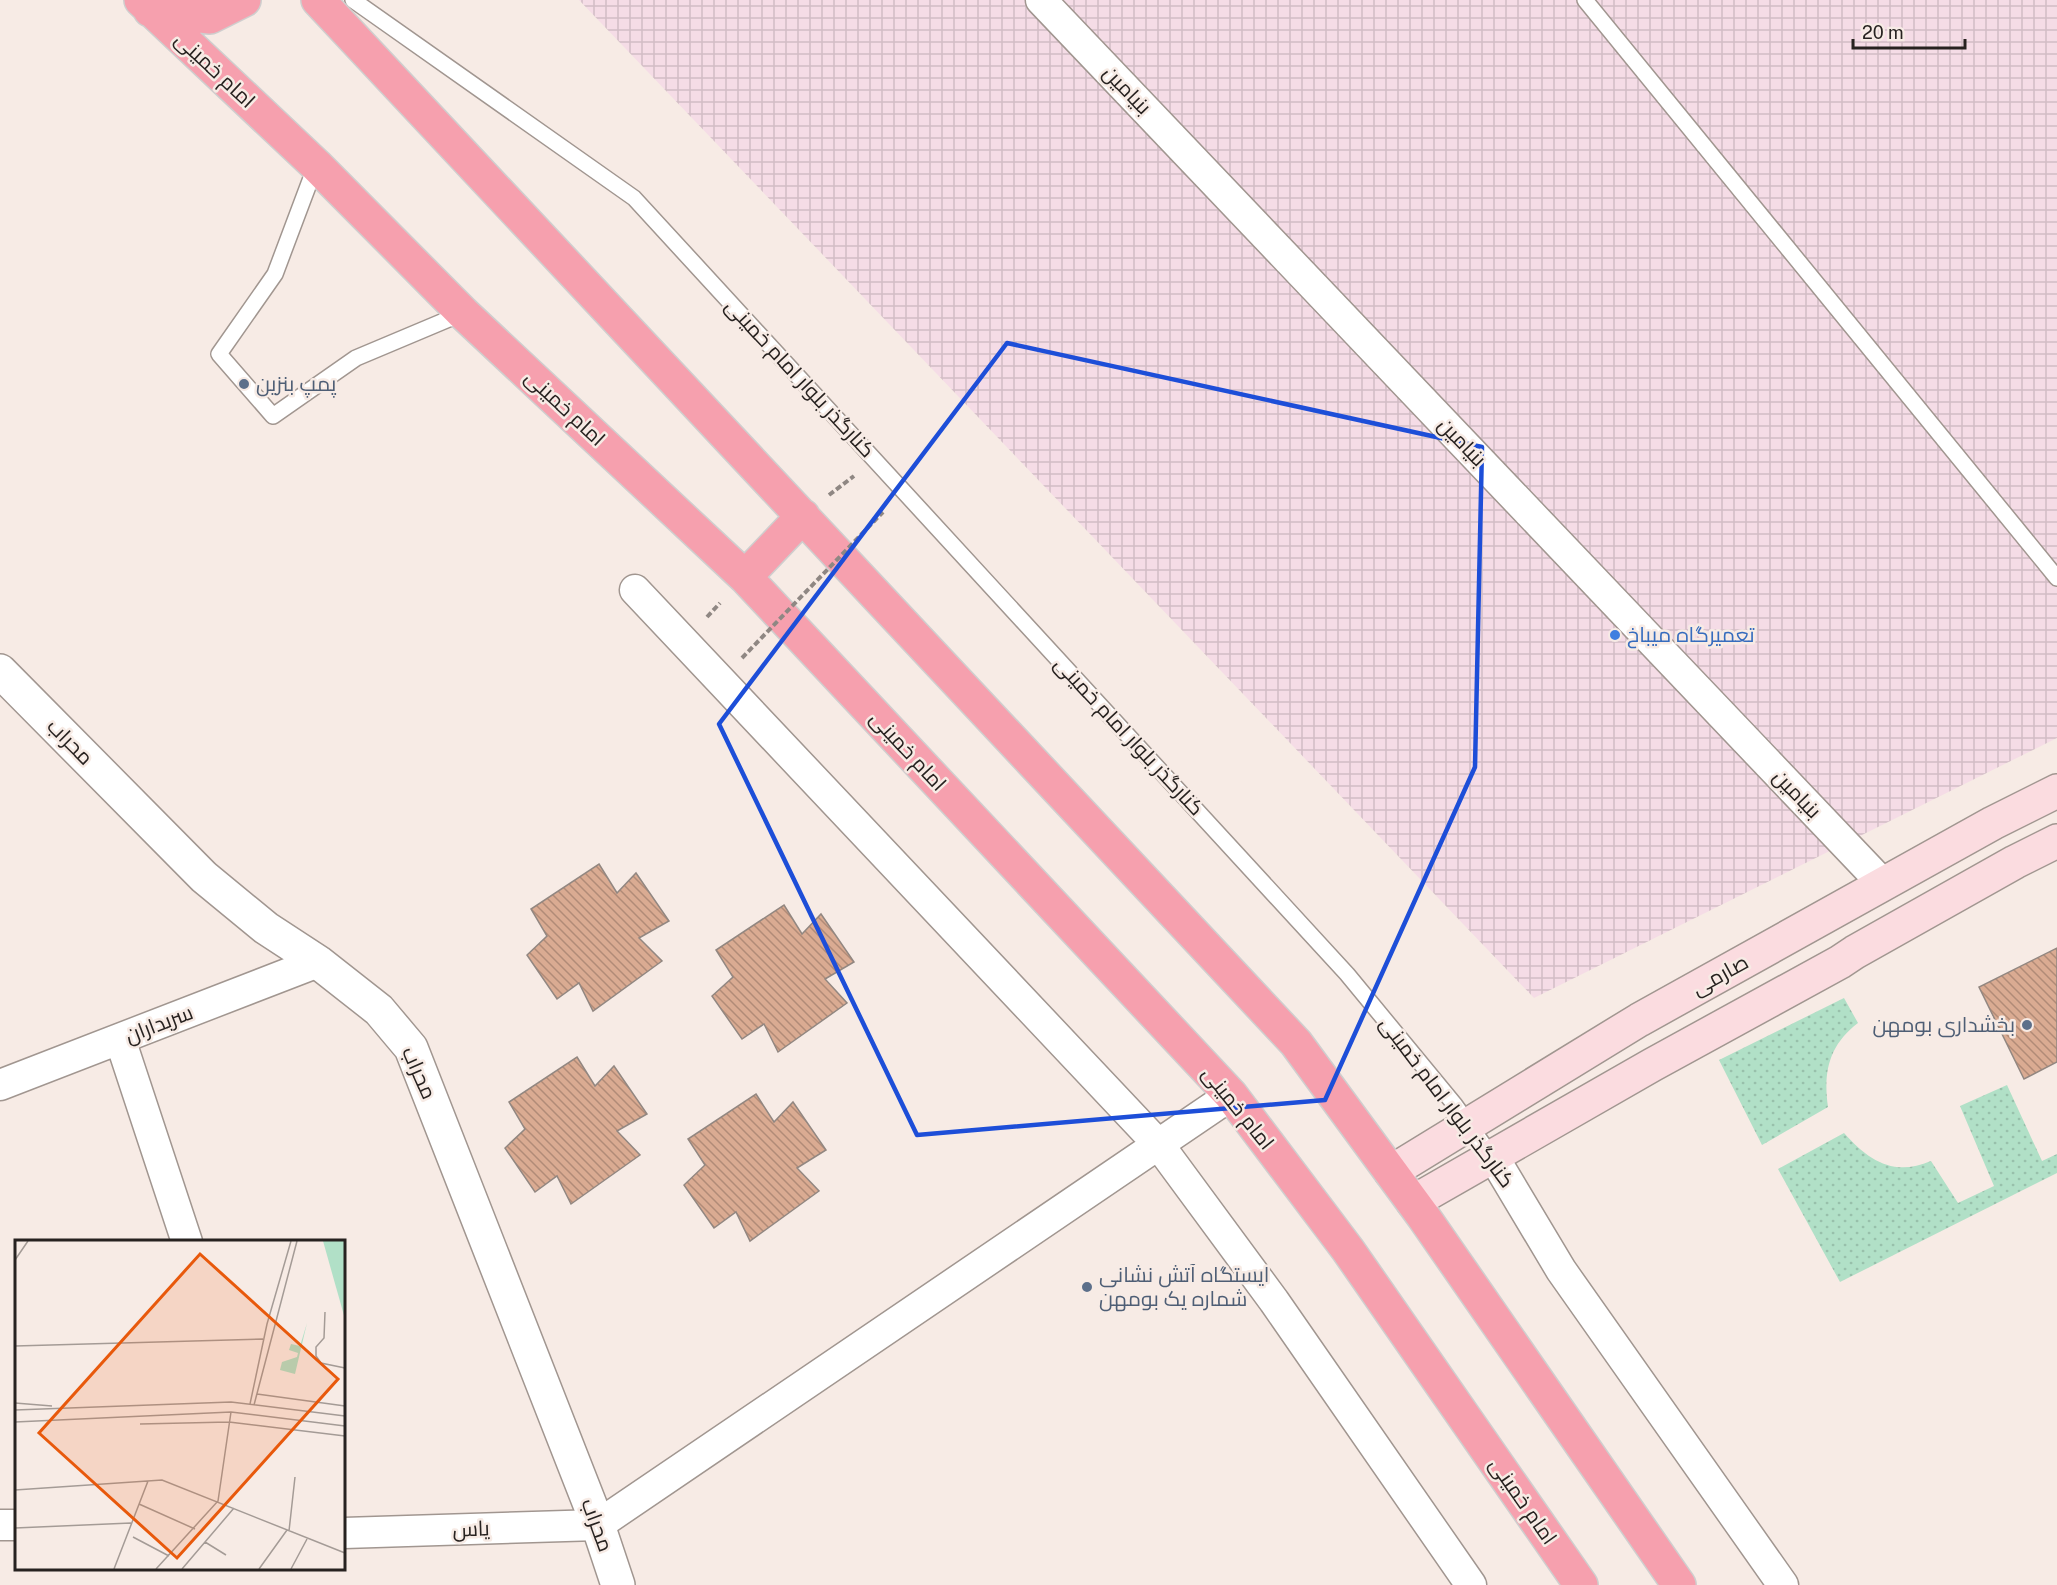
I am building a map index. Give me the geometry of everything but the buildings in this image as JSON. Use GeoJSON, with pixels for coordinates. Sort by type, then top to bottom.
{"type":"FeatureCollection","features":[{"type":"Feature","properties":{"kind":"highway"},"geometry":{"type":"LineString","coordinates":[[146,5],[210,17],[244,0]]}},
{"type":"Feature","properties":{"kind":"highway"},"geometry":{"type":"LineString","coordinates":[[318,0],[1296,1043],[1413,1202],[1679,1585]]}},
{"type":"Feature","properties":{"kind":"highway","name":"امام خمینی"},"geometry":{"type":"LineString","coordinates":[[146,5],[316,165],[463,313],[745,577],[1231,1095],[1348,1250],[1581,1585]]}},
{"type":"Feature","properties":{"kind":"highway"},"geometry":{"type":"LineString","coordinates":[[745,577],[803,516]]}},
{"type":"Feature","properties":{"kind":"main road","name":"صارمی"},"geometry":{"type":"LineString","coordinates":[[1391,1172],[1639,1020],[1993,823],[2057,791]]}},
{"type":"Feature","properties":{"kind":"main road"},"geometry":{"type":"LineString","coordinates":[[1413,1202],[1500,1155],[1652,1065],[2057,841]]}},
{"type":"Feature","properties":{"kind":"main road"},"geometry":{"type":"LineString","coordinates":[[1820,918],[1840,962]]}},
{"type":"Feature","properties":{"kind":"main road"},"geometry":{"type":"LineString","coordinates":[[1478,1118],[1498,1138],[1500,1155]]}},
{"type":"Feature","properties":{"kind":"street","name":"بنیامین"},"geometry":{"type":"LineString","coordinates":[[1041,0],[1883,884]]}},
{"type":"Feature","properties":{"kind":"street"},"geometry":{"type":"LineString","coordinates":[[635,590],[1159,1145],[1274,1301],[1471,1585]]}},
{"type":"Feature","properties":{"kind":"street","name":"محراب"},"geometry":{"type":"LineString","coordinates":[[0,671],[204,877],[266,928],[318,962],[378,1010],[411,1048],[598,1525],[618,1585]]}},
{"type":"Feature","properties":{"kind":"street","name":"سربداران"},"geometry":{"type":"LineString","coordinates":[[0,1085],[318,962]]}},
{"type":"Feature","properties":{"kind":"street"},"geometry":{"type":"LineString","coordinates":[[120,1039],[186,1240]]}},
{"type":"Feature","properties":{"kind":"street"},"geometry":{"type":"LineString","coordinates":[[598,1525],[1231,1095]]}},
{"type":"Feature","properties":{"kind":"street","name":"کنارگذر بلوار امام خمینی"},"geometry":{"type":"LineString","coordinates":[[1500,1155],[1561,1270],[1783,1585]]}},
{"type":"Feature","properties":{"kind":"street"},"geometry":{"type":"LineString","coordinates":[[0,1525],[15,1526]]}},
{"type":"Feature","properties":{"kind":"street","name":"یاس"},"geometry":{"type":"LineString","coordinates":[[345,1533],[598,1525]]}},
{"type":"Feature","properties":{"kind":"lane","name":"کنارگذر بلوار امام خمینی"},"geometry":{"type":"LineString","coordinates":[[353,0],[634,198],[1478,1118]]}},
{"type":"Feature","properties":{"kind":"lane"},"geometry":{"type":"LineString","coordinates":[[1586,0],[2057,578]]}},
{"type":"Feature","properties":{"kind":"lane"},"geometry":{"type":"LineString","coordinates":[[316,165],[275,274],[219,354],[273,416],[356,358],[463,313]]}},
{"type":"Feature","properties":{"kind":"path"},"geometry":{"type":"LineString","coordinates":[[742,658],[883,512]]}},
{"type":"Feature","properties":{"kind":"highlighted area"},"geometry":{"type":"Polygon","coordinates":[[[1007,343],[1482,447],[1475,767],[1325,1100],[917,1135],[719,724],[1007,343]]]}},
{"type":"Feature","properties":{"kind":"shaded area"},"geometry":{"type":"Polygon","coordinates":[[[579,0],[2057,0],[2057,738],[1534,998],[579,0]]]}},
{"type":"Feature","properties":{"kind":"green space"},"geometry":{"type":"Polygon","coordinates":[[[1844,998],[1858,1023],[1840,1040],[1830,1060],[1826,1082],[1828,1107],[1762,1145],[1719,1060],[1844,998]]]}},
{"type":"Feature","properties":{"kind":"green space"},"geometry":{"type":"Polygon","coordinates":[[[2007,1085],[2042,1161],[2057,1154],[2057,1173],[1840,1282],[1778,1169],[1844,1133],[1863,1151],[1883,1164],[1905,1167],[1918,1166],[1931,1161],[1958,1203],[1994,1186],[1960,1106],[2007,1085]]]}},
{"type":"Feature","properties":{"kind":"place","name":"پمپ بنزین"},"geometry":{"type":"Point","coordinates":[244,384]}},
{"type":"Feature","properties":{"kind":"place","name":"تعمیرگاه میباخ"},"geometry":{"type":"Point","coordinates":[1615,635]}},
{"type":"Feature","properties":{"kind":"place","name":"بخشداری بومهن"},"geometry":{"type":"Point","coordinates":[2027,1025]}},
{"type":"Feature","properties":{"kind":"place","name":"ایستگاه آتش نشانی شماره یک بومهن"},"geometry":{"type":"Point","coordinates":[1087,1287]}}]}
